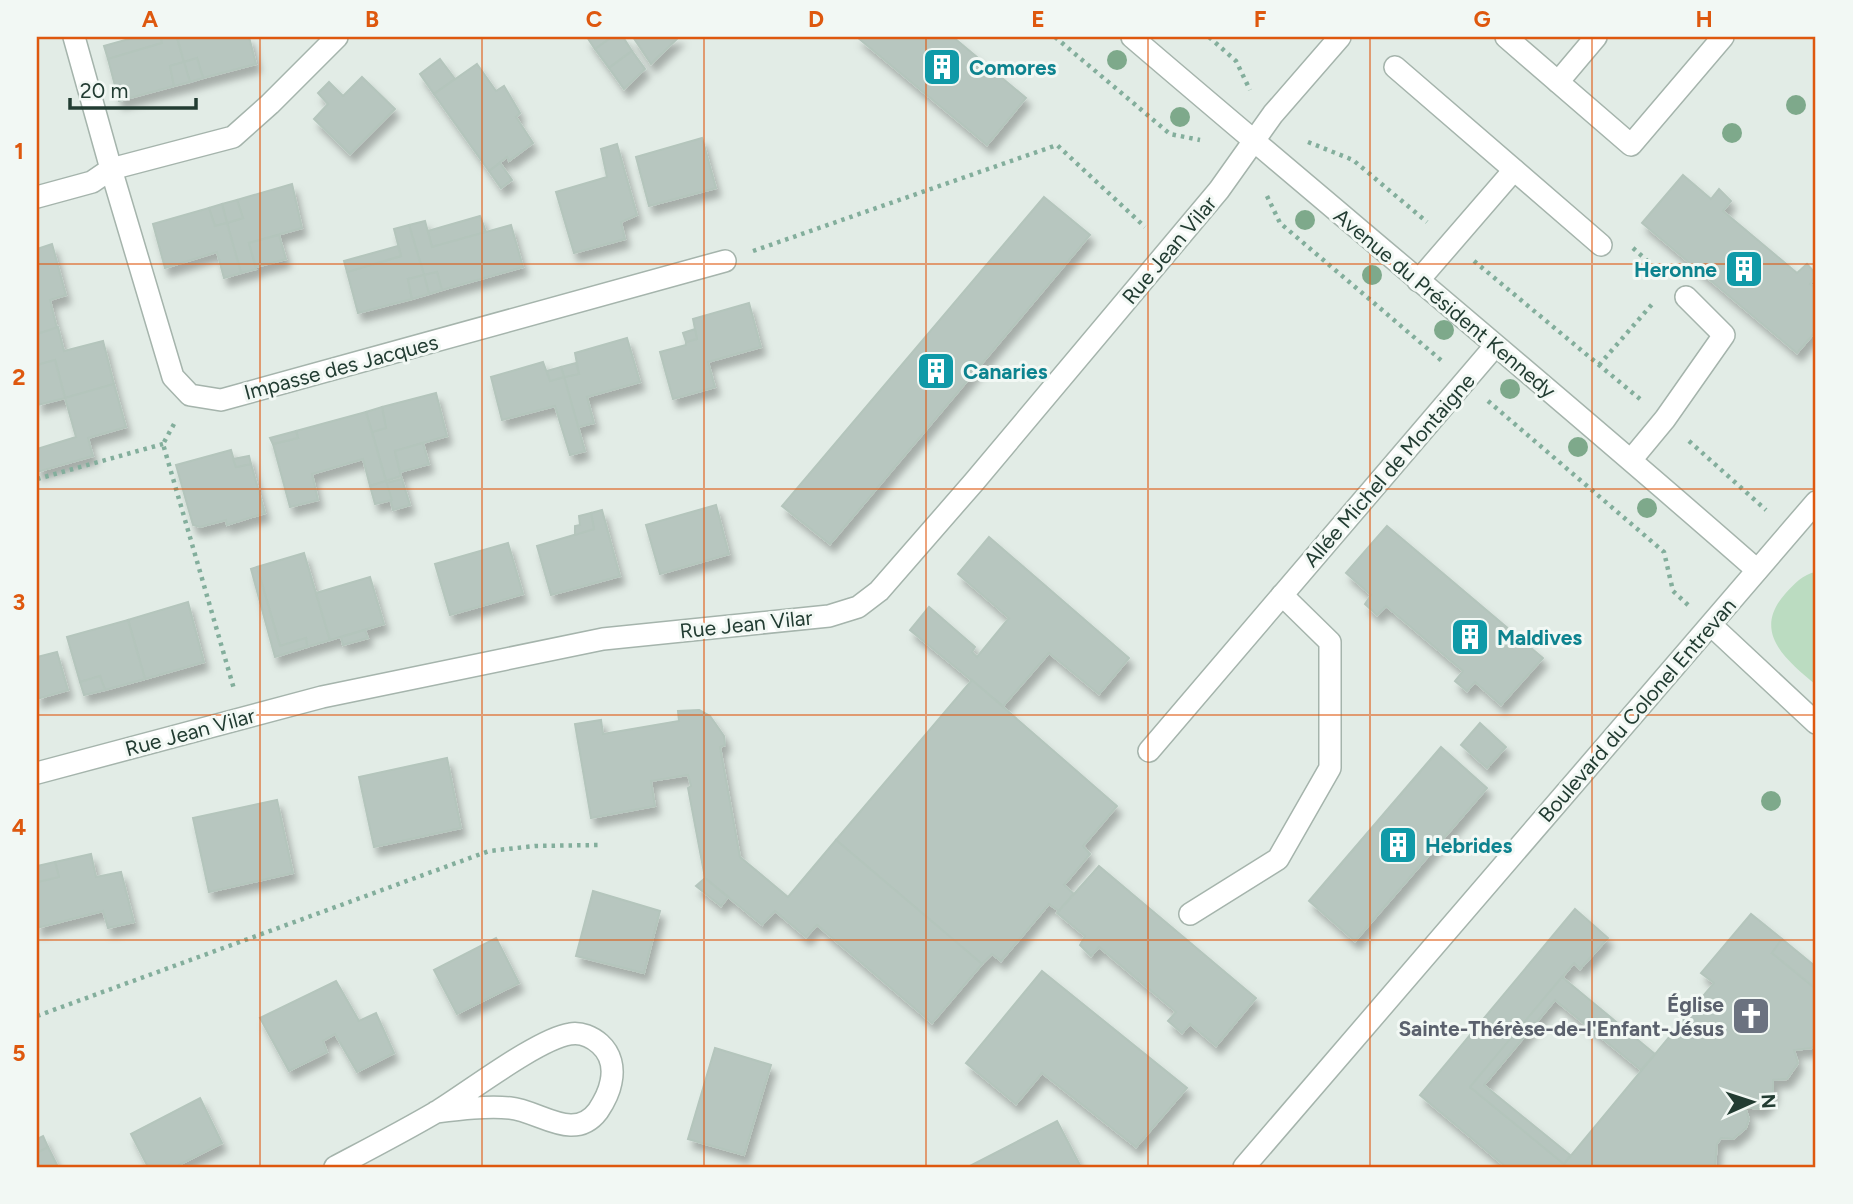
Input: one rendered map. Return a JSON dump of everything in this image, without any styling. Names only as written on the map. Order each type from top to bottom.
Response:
[{"type":"street","points":[[74,37],[173,377],[190,395]]},
{"type":"street","points":[[37,197],[92,182],[111,169],[233,137],[337,37]]},
{"type":"street","name":"Avenue du Président Kennedy","points":[[1132,37],[1757,570]]},
{"type":"street","name":"Rue Jean Vilar","points":[[37,772],[322,697],[603,639],[828,616],[858,607],[887,581],[1169,250],[1219,190],[1273,114],[1339,37]]},
{"type":"street","points":[[1506,37],[1631,145],[1723,37]]},
{"type":"street","points":[[1558,82],[1596,37]]},
{"type":"street","points":[[1395,67],[1601,245]]},
{"type":"street","points":[[1419,281],[1514,170]]},
{"type":"street","name":"Impasse des Jacques","points":[[190,395],[221,400],[725,261]]},
{"type":"street","points":[[1631,460],[1665,419],[1724,335],[1678,289]]},
{"type":"street","name":"Allée Michel de Montaigne","points":[[1149,751],[1495,346]]},
{"type":"street","name":"Boulevard du Colonel Entrevan","points":[[1244,1167],[1757,570],[1814,508]]},
{"type":"street","points":[[1190,914],[1278,859],[1330,768],[1330,642],[1282,595]]},
{"type":"street","points":[[1711,625],[1816,723]]},
{"type":"street","points":[[335,1167],[436,1112],[535,1049],[561,1036],[573,1033],[589,1037],[601,1045],[613,1066],[610,1089],[604,1103],[592,1119],[582,1124],[558,1124],[524,1110],[510,1108],[485,1107],[436,1112]]},
{"type":"path","points":[[1055,37],[1170,134],[1211,142],[1262,185],[1280,223],[1664,552],[1673,591],[1711,625]]},
{"type":"path","points":[[1209,37],[1236,61],[1255,100],[1304,140],[1353,160],[1665,419],[1790,532]]},
{"type":"path","points":[[725,261],[1057,145],[1169,250]]},
{"type":"path","points":[[1601,245],[1623,239],[1678,289]]},
{"type":"path","points":[[1600,365],[1662,292]]},
{"type":"path","points":[[190,395],[163,444],[243,718]]},
{"type":"path","points":[[37,479],[163,444]]},
{"type":"path","points":[[37,1016],[489,851],[535,845],[598,845]]},
{"type":"green space","points":[[1816,572],[1816,685],[1784,656],[1772,633],[1771,621],[1775,608],[1788,590],[1803,577]]},
{"type":"building","points":[[136,37],[161,37],[162,43],[108,59],[104,46]]},
{"type":"building","points":[[161,37],[177,37],[184,62],[170,66],[174,86],[119,101],[108,59],[162,43]]},
{"type":"building","points":[[177,37],[249,37],[256,64],[203,78],[197,58],[184,62]]},
{"type":"building","points":[[587,37],[612,37],[595,49]]},
{"type":"building","points":[[612,37],[623,37],[632,51],[609,68],[595,49]]},
{"type":"building","points":[[633,37],[679,37],[651,64]]},
{"type":"building","name":"Comores","points":[[857,37],[953,37],[1026,98],[987,145]]},
{"type":"building","points":[[632,51],[645,69],[624,89],[609,68]]},
{"type":"building","points":[[197,58],[203,78],[190,82],[184,62]]},
{"type":"building","points":[[440,59],[455,79],[434,94],[420,74]]},
{"type":"building","points":[[184,62],[190,82],[174,86],[170,66]]},
{"type":"building","points":[[477,64],[496,91],[504,86],[520,113],[516,117],[533,143],[509,161],[507,157],[489,171],[434,94]]},
{"type":"building","points":[[362,77],[395,109],[350,154],[314,119],[328,104],[318,93],[329,82],[343,96]]},
{"type":"building","points":[[702,138],[716,188],[649,206],[636,157]]},
{"type":"building","points":[[617,144],[637,215],[621,222],[625,239],[574,253],[556,192],[607,177],[601,149]]},
{"type":"building","points":[[500,163],[512,180],[501,188],[489,171]]},
{"type":"building","name":"Heronne","points":[[1683,175],[1711,199],[1719,189],[1731,201],[1723,211],[1797,273],[1807,264],[1816,274],[1810,284],[1816,289],[1816,331],[1797,353],[1642,223]]},
{"type":"building","points":[[292,184],[302,228],[249,243],[256,269],[241,273],[227,223],[243,218],[237,200]]},
{"type":"building","name":"Canaries","points":[[1044,197],[1090,235],[830,544],[782,506]]},
{"type":"building","points":[[237,200],[243,218],[227,223],[222,204]]},
{"type":"building","points":[[222,204],[227,223],[215,226],[209,208]]},
{"type":"building","points":[[209,208],[215,226],[227,223],[241,273],[224,278],[217,252],[165,268],[153,224]]},
{"type":"building","points":[[480,216],[486,232],[432,247],[428,231]]},
{"type":"building","points":[[425,221],[432,247],[511,225],[523,267],[442,290],[437,272],[424,275],[409,225]]},
{"type":"building","points":[[409,225],[424,275],[408,279],[412,299],[358,313],[347,272],[401,256],[394,229]]},
{"type":"building","points":[[279,235],[286,259],[256,267],[249,243]]},
{"type":"building","points":[[52,244],[66,295],[50,300],[57,328],[37,334],[37,249]]},
{"type":"building","points":[[398,246],[401,256],[347,272],[344,261]]},
{"type":"building","points":[[437,272],[442,290],[429,294],[424,275]]},
{"type":"building","points":[[424,275],[429,294],[412,299],[408,279]]},
{"type":"building","points":[[749,303],[761,347],[708,362],[715,387],[673,399],[660,352],[697,339],[693,319]]},
{"type":"building","points":[[58,327],[64,351],[103,341],[114,384],[65,398],[55,360],[37,365],[37,334]]},
{"type":"building","points":[[695,329],[697,339],[686,342],[683,333]]},
{"type":"building","points":[[627,338],[640,382],[587,397],[594,423],[578,427],[564,377],[579,374],[575,353]]},
{"type":"building","points":[[55,360],[65,398],[38,405],[37,365]]},
{"type":"building","points":[[543,362],[550,381],[564,377],[585,451],[570,455],[555,406],[502,420],[491,377]]},
{"type":"building","points":[[576,363],[579,374],[564,377],[561,367]]},
{"type":"building","points":[[561,367],[564,377],[550,381],[547,371]]},
{"type":"building","points":[[114,384],[126,427],[88,438],[93,456],[37,472],[37,449],[76,437],[65,398]]},
{"type":"building","points":[[436,393],[447,436],[395,451],[401,476],[386,481],[372,432],[386,428],[382,407]]},
{"type":"building","points":[[382,407],[386,428],[372,432],[366,412]]},
{"type":"building","points":[[366,412],[386,481],[370,486],[363,459],[312,474],[318,500],[290,507],[273,444],[298,438],[296,431]]},
{"type":"building","points":[[296,431],[298,438],[273,444],[270,438]]},
{"type":"building","points":[[423,443],[429,464],[400,472],[395,451]]},
{"type":"building","points":[[231,450],[236,467],[251,464],[265,513],[227,525],[226,520],[200,527],[193,525],[176,465]]},
{"type":"building","points":[[249,456],[251,464],[236,467],[233,459]]},
{"type":"building","points":[[402,479],[410,505],[393,510],[386,483]]},
{"type":"building","points":[[386,481],[392,500],[375,504],[370,486]]},
{"type":"building","points":[[716,505],[729,554],[660,574],[646,525]]},
{"type":"building","points":[[602,510],[620,576],[551,595],[537,546],[594,529],[591,513]]},
{"type":"building","points":[[591,513],[594,529],[575,535],[575,526],[580,525],[579,516]]},
{"type":"building","name":"Maldives","points":[[1387,526],[1543,658],[1501,705],[1475,682],[1467,691],[1455,681],[1463,671],[1386,606],[1377,615],[1365,604],[1371,595],[1346,573]]},
{"type":"building","points":[[989,537],[1129,658],[1099,694],[1049,653],[1003,706],[910,630],[929,607],[975,647],[972,652],[977,657],[1009,618],[958,574]]},
{"type":"building","points":[[508,543],[523,594],[450,615],[435,564]]},
{"type":"building","points":[[304,553],[330,640],[307,647],[306,638],[280,646],[257,567]]},
{"type":"building","points":[[257,567],[280,646],[306,638],[307,647],[275,657],[251,569]]},
{"type":"building","points":[[370,577],[384,624],[330,640],[316,593]]},
{"type":"building","points":[[188,602],[204,662],[145,679],[128,620]]},
{"type":"building","points":[[128,620],[145,679],[105,690],[100,676],[80,682],[67,637]]},
{"type":"building","points":[[365,630],[368,638],[343,645],[341,637]]},
{"type":"building","points":[[57,652],[68,690],[37,699],[37,657]]},
{"type":"building","points":[[100,676],[105,690],[84,695],[80,682]]},
{"type":"building","points":[[972,680],[1117,806],[1083,846],[1090,854],[1064,885],[1074,894],[1059,911],[1049,904],[1001,961],[992,954],[982,964],[836,840]]},
{"type":"building","points":[[699,710],[710,716],[724,736],[725,745],[720,747],[740,857],[788,897],[836,840],[982,964],[932,1023],[817,925],[806,937],[775,911],[762,925],[705,878],[688,788],[691,786],[688,775],[651,781],[655,806],[591,818],[575,724],[601,720],[603,734],[679,721],[678,711]]},
{"type":"building","points":[[1480,723],[1506,747],[1487,768],[1461,745]]},
{"type":"building","name":"Hebrides","points":[[1441,747],[1487,788],[1355,941],[1309,901]]},
{"type":"building","points":[[447,758],[461,828],[374,847],[359,777]]},
{"type":"building","points":[[277,800],[293,873],[209,892],[193,818]]},
{"type":"building","points":[[91,854],[96,877],[121,872],[134,922],[108,928],[103,911],[37,928],[37,882],[59,877],[55,862]]},
{"type":"building","points":[[55,862],[59,877],[37,882],[37,866]]},
{"type":"building","points":[[1099,866],[1256,998],[1216,1046],[1190,1024],[1182,1033],[1168,1021],[1176,1012],[1099,947],[1091,956],[1080,945],[1085,936],[1057,913]]},
{"type":"building","points":[[705,878],[728,897],[721,906],[696,886]]},
{"type":"building","points":[[593,891],[660,911],[644,973],[576,956]]},
{"type":"building","name":"Église Sainte-Thérèse-de-l'Enfant-Jésus","points":[[1575,909],[1608,938],[1580,969],[1574,963],[1470,1087],[1564,1164],[1714,983],[1701,973],[1751,914],[1782,939],[1772,953],[1816,989],[1816,1043],[1812,1048],[1794,1050],[1798,1063],[1787,1079],[1773,1080],[1773,1094],[1765,1106],[1759,1109],[1745,1107],[1749,1119],[1746,1128],[1733,1139],[1721,1138],[1717,1144],[1715,1167],[1506,1167],[1420,1095]]},
{"type":"building","points":[[496,938],[519,983],[457,1014],[434,970]]},
{"type":"building","points":[[1782,939],[1816,967],[1816,989],[1772,953]]},
{"type":"building","points":[[1042,971],[1187,1088],[1136,1147],[1042,1073],[1016,1104],[966,1063]]},
{"type":"building","points":[[1562,977],[1655,1054],[1641,1070],[1555,1000],[1484,1085],[1570,1155],[1564,1164],[1470,1087]]},
{"type":"building","points":[[336,981],[359,1021],[376,1013],[394,1053],[357,1072],[335,1034],[323,1041],[327,1052],[289,1071],[260,1018]]},
{"type":"building","points":[[715,1048],[771,1065],[744,1155],[688,1139]]},
{"type":"building","points":[[200,1098],[222,1143],[175,1167],[148,1167],[131,1134]]},
{"type":"building","points":[[1057,1121],[1081,1167],[968,1167]]},
{"type":"building","points":[[43,1136],[48,1147],[37,1153],[37,1139]]},
{"type":"building","points":[[48,1147],[58,1167],[37,1167],[37,1153]]},
{"type":"place","name":"Comores","points":[[942,67]]},
{"type":"place","name":"Heronne","points":[[1744,269]]},
{"type":"place","name":"Canaries","points":[[936,371]]},
{"type":"place","name":"Maldives","points":[[1470,637]]},
{"type":"place","name":"Hebrides","points":[[1398,845]]},
{"type":"place","name":"Église Sainte-Thérèse-de-l'Enfant-Jésus","points":[[1751,1016]]}]
